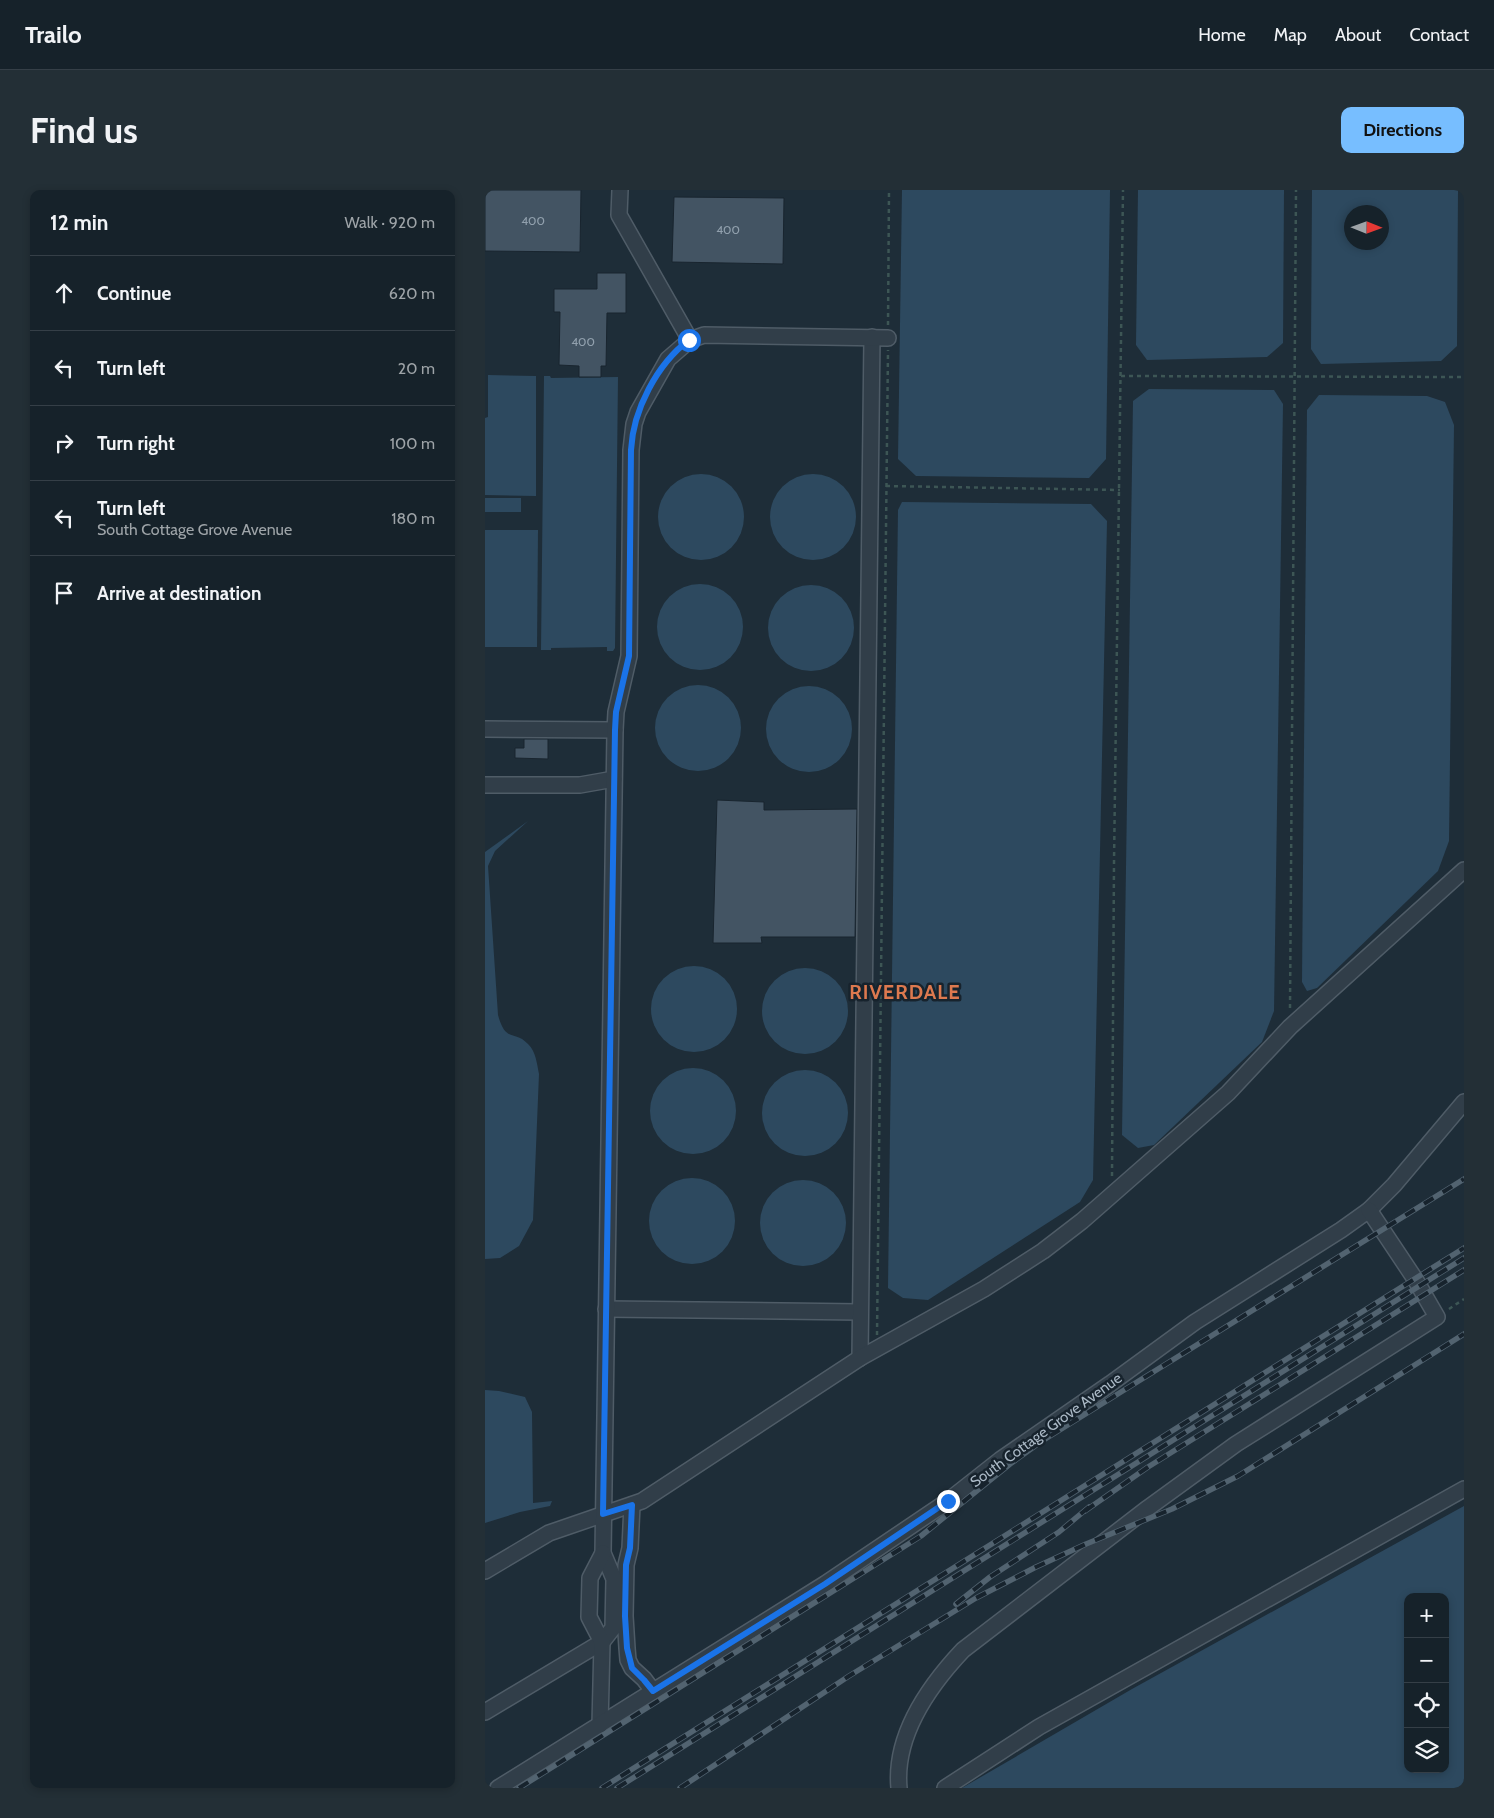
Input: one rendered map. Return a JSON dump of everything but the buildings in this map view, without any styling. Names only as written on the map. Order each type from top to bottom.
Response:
[{"type":"street","points":[[620,190],[619,215],[689,340]]},
{"type":"street","points":[[485,1712],[602,1642],[613,1628],[614,1579],[603,1553],[603,1514],[614,780],[616,712],[629,656],[631,450],[634,424],[645,398],[668,359],[689,340],[704,335],[721,334],[888,338]]},
{"type":"street","points":[[860,1358],[872,337]]},
{"type":"street","points":[[485,729],[615,730]]},
{"type":"street","points":[[485,785],[580,785],[614,780]]},
{"type":"street","points":[[485,1572],[549,1533],[642,1500],[860,1358],[984,1289],[1043,1251],[1228,1093],[1289,1027],[1464,870]]},
{"type":"street","name":"South Cottage Grove Avenue","points":[[498,1788],[825,1584],[948,1501],[1000,1460],[1110,1384],[1195,1322],[1341,1230],[1369,1210],[1394,1185],[1464,1102]]},
{"type":"street","points":[[899,1788],[897,1775],[910,1726],[924,1698],[944,1669],[963,1650],[1148,1508],[1236,1444],[1437,1317],[1415,1279],[1369,1210]]},
{"type":"street","points":[[606,1309],[860,1312]]},
{"type":"street","points":[[945,1788],[1039,1727],[1464,1489]]},
{"type":"street","points":[[632,1505],[630,1548],[626,1565],[625,1616],[627,1648],[632,1668],[653,1691]]},
{"type":"street","points":[[600,1725],[602,1642],[589,1617],[590,1578],[603,1553]]},
{"type":"path","points":[[877,1348],[889,190]]},
{"type":"path","points":[[1112,1194],[1114,873],[1123,190]]},
{"type":"path","points":[[1289,1027],[1296,190]]},
{"type":"path","points":[[1121,376],[1464,377]]},
{"type":"path","points":[[886,486],[1120,490]]},
{"type":"path","points":[[1437,1317],[1464,1299]]},
{"type":"water","points":[[902,190],[1110,190],[1106,459],[1089,478],[916,476],[898,459]]},
{"type":"water","points":[[1138,190],[1284,190],[1283,343],[1267,357],[1147,360],[1136,345]]},
{"type":"water","points":[[1312,190],[1458,190],[1457,346],[1441,361],[1321,364],[1311,349]]},
{"type":"water","points":[[488,375],[536,376],[536,496],[485,495],[485,418],[488,417]]},
{"type":"water","points":[[544,376],[550,376],[551,378],[618,377],[615,648],[613,651],[607,651],[607,647],[551,648],[551,650],[541,650]]},
{"type":"water","points":[[1149,389],[1274,390],[1283,404],[1274,1011],[1262,1042],[1154,1145],[1138,1148],[1122,1135],[1133,401]]},
{"type":"water","points":[[1319,395],[1427,396],[1445,402],[1454,425],[1449,841],[1438,871],[1317,988],[1307,991],[1302,982],[1307,410]]},
{"type":"water","points":[[701,474],[718,477],[732,486],[741,500],[744,517],[741,534],[732,548],[718,557],[701,560],[684,557],[670,548],[661,534],[658,517],[661,500],[670,486],[684,477]]},
{"type":"water","points":[[813,474],[829,477],[837,481],[849,493],[853,501],[856,517],[853,533],[849,541],[837,553],[829,557],[813,560],[797,557],[789,553],[777,541],[773,533],[770,517],[773,501],[777,493],[789,481],[797,477]]},
{"type":"water","points":[[485,498],[521,498],[521,512],[485,512]]},
{"type":"water","points":[[902,502],[1091,504],[1107,521],[1093,1180],[1080,1202],[928,1300],[903,1298],[888,1288],[898,510]]},
{"type":"water","points":[[485,530],[538,530],[537,647],[485,647]]},
{"type":"water","points":[[700,584],[716,587],[724,591],[736,603],[740,611],[743,627],[740,643],[736,651],[724,663],[716,667],[700,670],[684,667],[676,663],[664,651],[660,643],[657,627],[660,611],[664,603],[676,591],[684,587]]},
{"type":"water","points":[[811,585],[827,588],[835,592],[847,604],[851,612],[854,628],[851,644],[847,652],[835,664],[827,668],[811,671],[795,668],[787,664],[775,652],[771,644],[768,628],[771,612],[775,604],[787,592],[795,588]]},
{"type":"water","points":[[698,685],[714,688],[722,692],[734,704],[738,712],[741,728],[738,744],[734,752],[722,764],[714,768],[698,771],[682,768],[674,764],[662,752],[658,744],[655,728],[658,712],[662,704],[674,692],[682,688]]},
{"type":"water","points":[[809,686],[825,689],[833,693],[845,705],[849,713],[852,729],[849,745],[845,753],[833,765],[825,769],[809,772],[793,769],[785,765],[773,753],[769,745],[766,729],[769,713],[773,705],[785,693],[793,689]]},
{"type":"water","points":[[528,821],[495,851],[488,866],[498,1015],[507,1033],[519,1037],[531,1047],[536,1058],[539,1074],[533,1220],[519,1246],[500,1258],[485,1259],[485,852]]},
{"type":"water","points":[[694,966],[711,969],[725,978],[734,992],[737,1009],[734,1026],[725,1040],[711,1049],[694,1052],[677,1049],[663,1040],[654,1026],[651,1009],[654,992],[663,978],[677,969]]},
{"type":"water","points":[[805,968],[821,971],[829,975],[841,987],[845,995],[848,1011],[845,1027],[841,1035],[829,1047],[821,1051],[805,1054],[789,1051],[781,1047],[769,1035],[765,1027],[762,1011],[765,995],[769,987],[781,975],[789,971]]},
{"type":"water","points":[[693,1068],[709,1071],[717,1075],[729,1087],[733,1095],[736,1111],[733,1127],[729,1135],[717,1147],[709,1151],[693,1154],[677,1151],[669,1147],[657,1135],[653,1127],[650,1111],[653,1095],[657,1087],[669,1075],[677,1071]]},
{"type":"water","points":[[805,1070],[821,1073],[829,1077],[841,1089],[845,1097],[848,1113],[845,1129],[841,1137],[829,1149],[821,1153],[805,1156],[789,1153],[781,1149],[769,1137],[765,1129],[762,1113],[765,1097],[769,1089],[781,1077],[789,1073]]},
{"type":"water","points":[[692,1178],[708,1181],[716,1185],[728,1197],[732,1205],[735,1221],[732,1237],[728,1245],[716,1257],[708,1261],[692,1264],[676,1261],[668,1257],[656,1245],[652,1237],[649,1221],[652,1205],[656,1197],[668,1185],[676,1181]]},
{"type":"water","points":[[803,1180],[820,1183],[834,1192],[843,1206],[846,1223],[843,1240],[834,1254],[820,1263],[803,1266],[786,1263],[772,1254],[763,1240],[760,1223],[763,1206],[772,1192],[786,1183]]},
{"type":"water","points":[[485,1390],[525,1397],[532,1412],[533,1503],[552,1501],[550,1506],[520,1512],[485,1523]]},
{"type":"water","points":[[1464,1506],[1464,1788],[962,1788],[1132,1689]]},
{"type":"railway","points":[[519,1788],[921,1536],[1010,1464],[1042,1441],[1464,1179]]},
{"type":"railway","points":[[602,1788],[1464,1248]]},
{"type":"railway","points":[[617,1788],[1464,1258]]},
{"type":"railway","points":[[1085,1511],[1148,1467],[1464,1270]]},
{"type":"railway","points":[[680,1788],[849,1676],[976,1598],[1036,1567],[1086,1544],[1172,1509],[1238,1476],[1464,1334]]},
{"type":"railway","points":[[956,1604],[990,1577],[1059,1532],[1089,1507]]},
{"type":"district","name":"RIVERDALE","points":[[905,992]]},
{"type":"route","points":[[689,340],[668,359],[638,412],[631,436],[629,656],[616,712],[615,730],[603,1514],[632,1505],[630,1548],[626,1565],[625,1616],[627,1648],[632,1668],[653,1691],[825,1584],[948,1501]]}]
